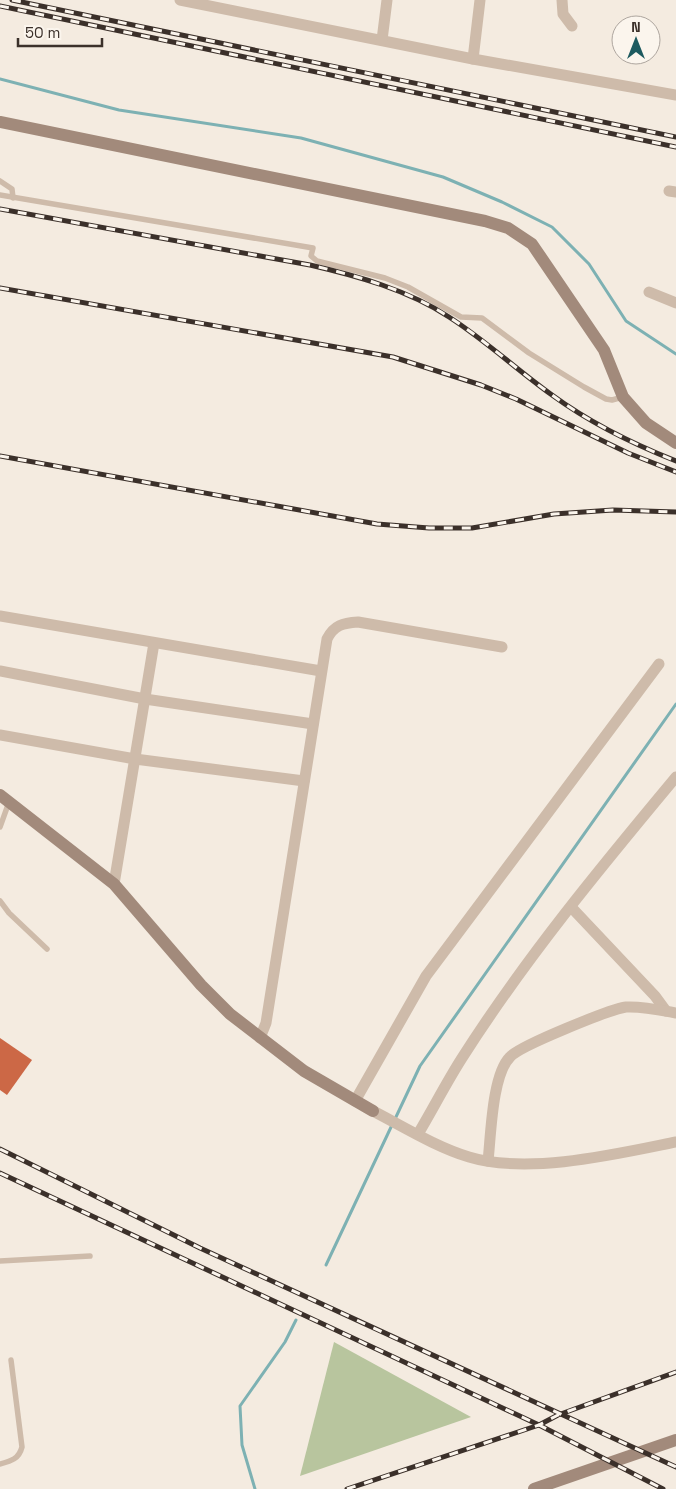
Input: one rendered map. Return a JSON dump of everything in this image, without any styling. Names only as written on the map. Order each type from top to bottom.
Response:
[{"type":"street","points":[[180,0],[473,59],[676,95]]},
{"type":"street","points":[[382,40],[387,0]]},
{"type":"street","points":[[473,59],[480,0]]},
{"type":"street","points":[[562,0],[562,14],[572,26]]},
{"type":"street","points":[[0,122],[485,221],[508,228],[527,239],[540,254],[604,350],[623,397],[646,423],[676,443]]},
{"type":"street","points":[[649,292],[676,303]]},
{"type":"street","points":[[0,616],[322,671]]},
{"type":"street","points":[[260,1038],[266,1023],[327,638],[332,629],[344,623],[358,622],[502,647]]},
{"type":"street","points":[[114,884],[154,643]]},
{"type":"street","points":[[356,1102],[426,976],[659,664]]},
{"type":"street","points":[[0,671],[145,699],[313,724]]},
{"type":"street","points":[[0,735],[135,759],[304,780]]},
{"type":"street","points":[[414,1132],[468,1049],[571,907],[676,777]]},
{"type":"street","points":[[5,799],[114,884],[201,985],[230,1014],[304,1071],[356,1102],[414,1132],[470,1158],[488,1161],[537,1163],[576,1160],[676,1142]]},
{"type":"street","points":[[571,907],[671,1012]]},
{"type":"street","points":[[488,1161],[497,1081],[510,1056],[621,1008],[671,1012]]},
{"type":"street","points":[[534,1489],[676,1440]]},
{"type":"lane","points":[[0,181],[12,189],[13,198]]},
{"type":"lane","points":[[0,195],[313,248],[311,256],[317,261],[385,278],[408,287],[461,317],[482,318],[529,353],[584,387],[606,399],[612,400],[623,397]]},
{"type":"lane","points":[[0,828],[5,799]]},
{"type":"lane","points":[[0,901],[9,913],[47,949]]},
{"type":"lane","points":[[0,1261],[90,1256]]},
{"type":"lane","points":[[0,1464],[14,1460],[20,1455],[22,1447],[11,1360]]},
{"type":"green space","points":[[334,1342],[471,1417],[300,1476]]},
{"type":"building","points":[[0,1038],[32,1060],[7,1095],[0,1090]]},
{"type":"waterway","points":[[0,79],[119,110],[301,138],[443,177],[502,202],[552,227],[589,264],[626,321],[676,354]]},
{"type":"waterway","points":[[395,1119],[420,1066],[676,704]]},
{"type":"waterway","points":[[326,1265],[392,1125]]},
{"type":"waterway","points":[[255,1489],[242,1445],[240,1406],[285,1342],[296,1320]]},
{"type":"railway","points":[[12,0],[676,137]]},
{"type":"railway","points":[[0,6],[676,147]]},
{"type":"railway","points":[[0,209],[310,265],[382,285],[417,299],[449,317],[566,405],[596,423],[628,440],[676,461]]},
{"type":"railway","points":[[0,288],[393,357],[481,385],[516,399],[628,453],[676,472]]},
{"type":"railway","points":[[0,456],[377,524],[429,528],[472,528],[554,514],[613,510],[676,512]]},
{"type":"railway","points":[[0,1149],[200,1248],[676,1467]]},
{"type":"railway","points":[[0,1173],[539,1425],[663,1489]]},
{"type":"railway","points":[[347,1489],[539,1425],[558,1415],[676,1372]]}]
